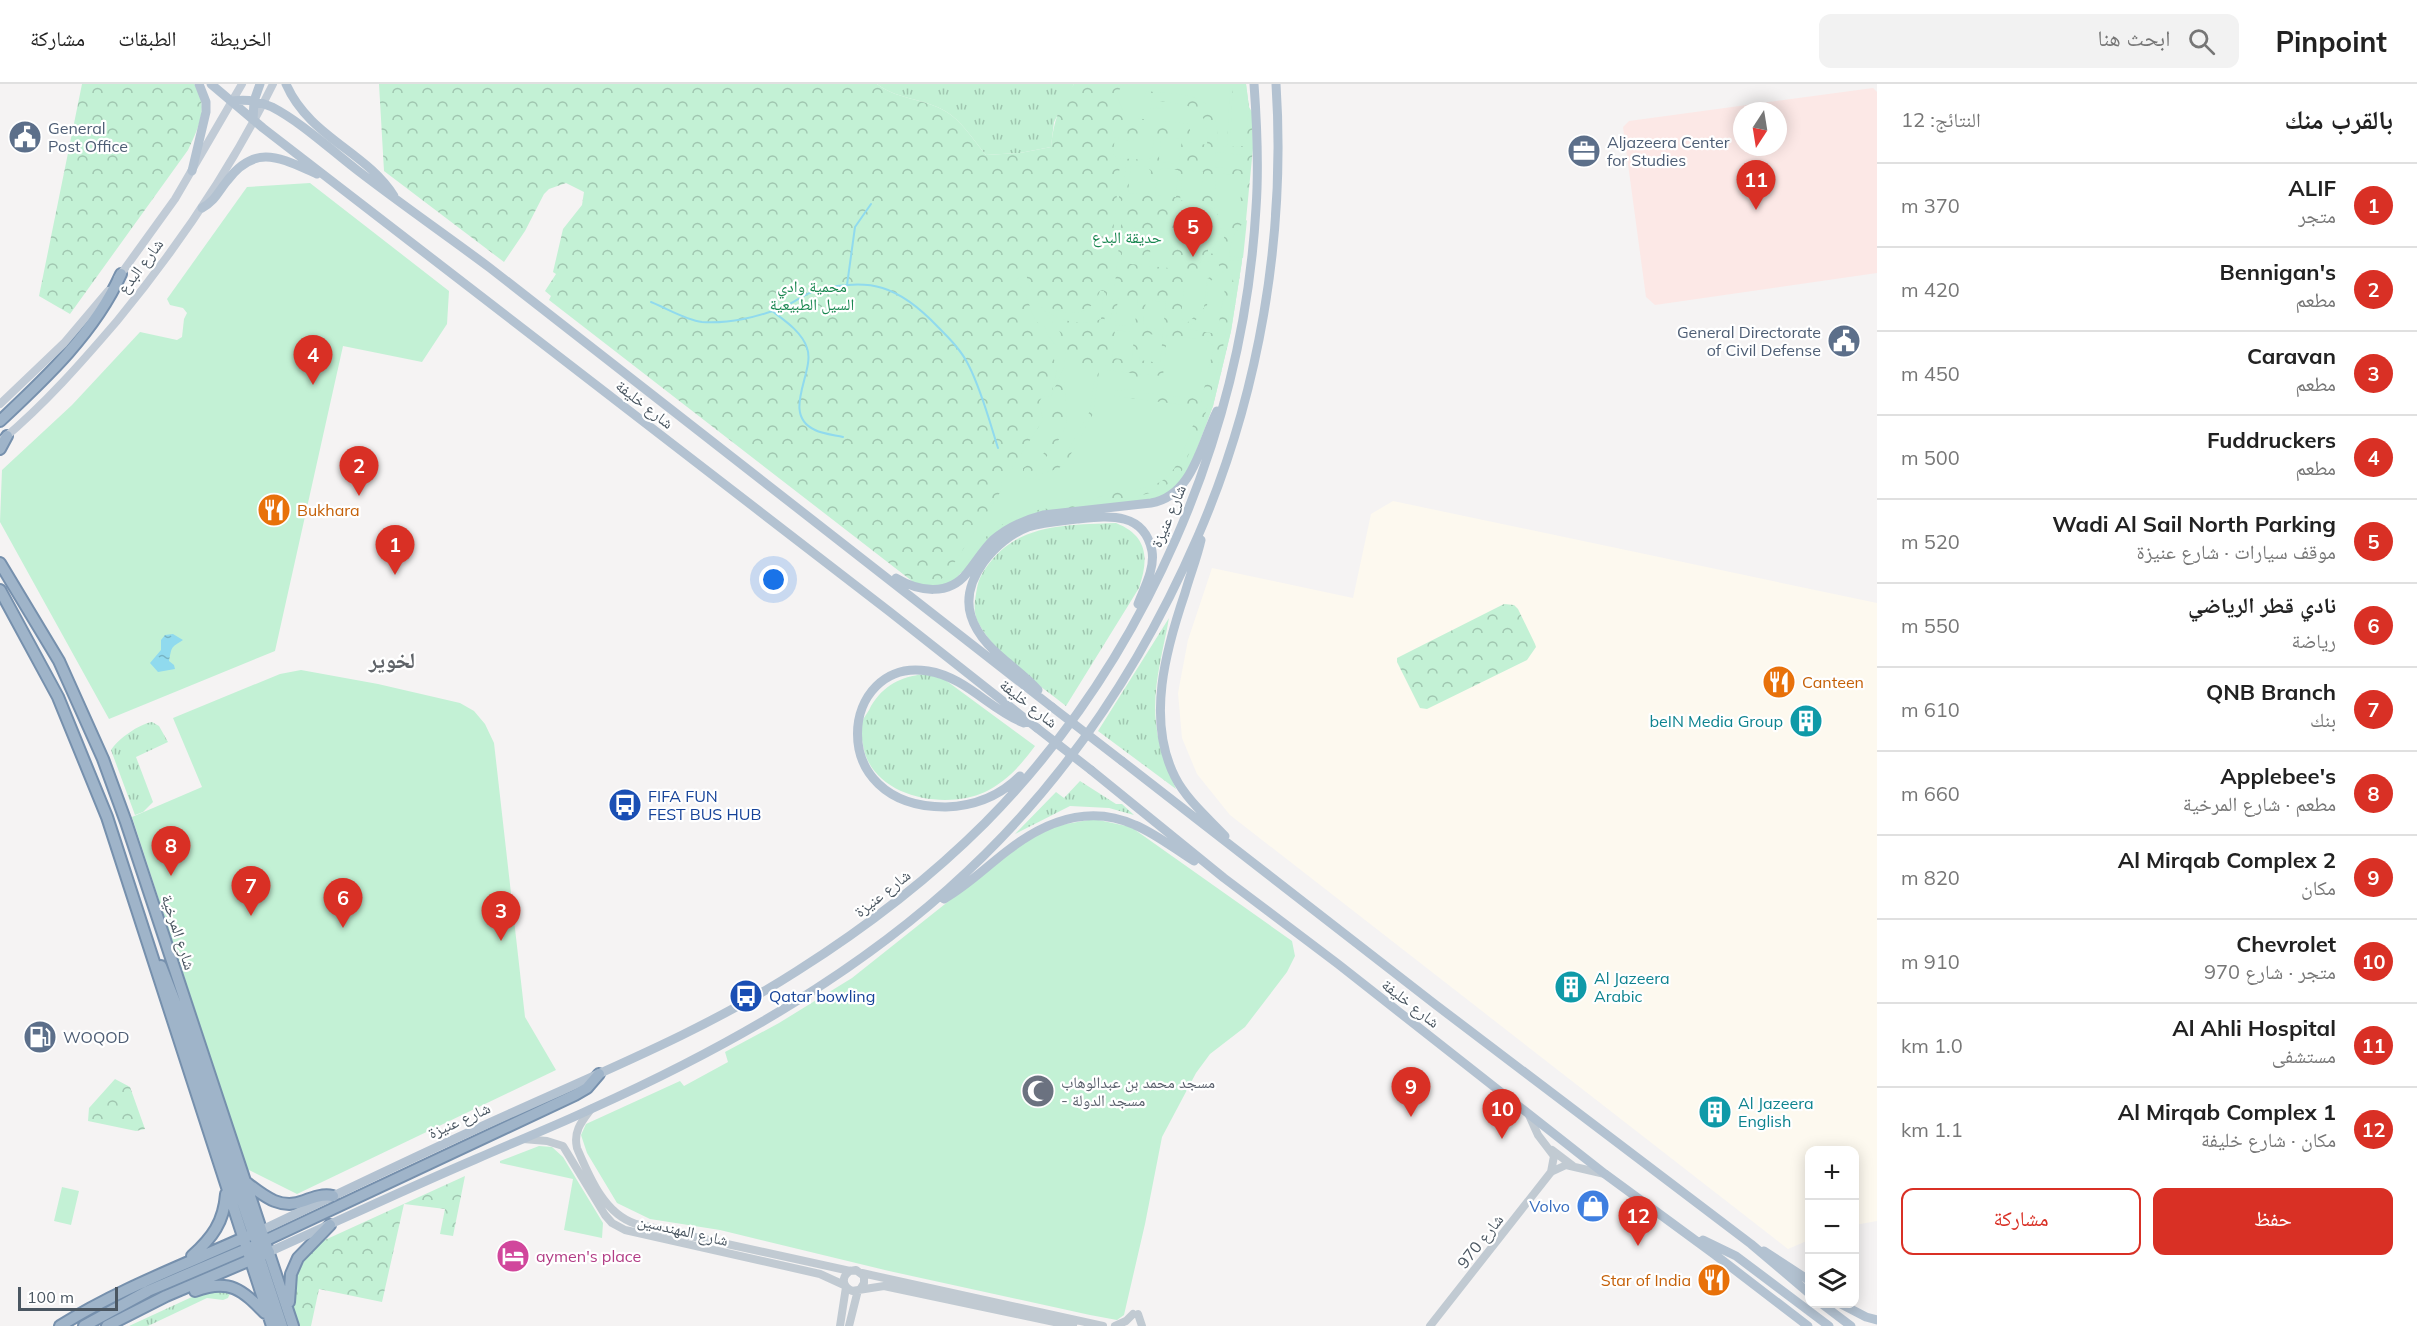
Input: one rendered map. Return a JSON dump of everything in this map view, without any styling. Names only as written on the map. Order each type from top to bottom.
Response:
[{"type":"highway","points":[[0,421],[77,343],[110,297],[121,274]]},
{"type":"highway","points":[[0,449],[3,439]]},
{"type":"highway","name":"شارع المرخية","points":[[0,563],[59,661],[103,759],[126,822],[247,1183],[270,1321]]},
{"type":"highway","name":"شارع المرخية","points":[[0,590],[41,662],[81,750],[119,852],[227,1188],[291,1322]]},
{"type":"highway","points":[[153,957],[167,976],[282,1326]]},
{"type":"highway","points":[[84,1326],[148,1291],[256,1245],[575,1095],[587,1088],[599,1074]]},
{"type":"highway","points":[[247,1183],[269,1200],[285,1204],[297,1204],[320,1195],[333,1196]]},
{"type":"highway","points":[[185,1263],[214,1235],[222,1220],[227,1188]]},
{"type":"highway","points":[[291,1322],[289,1284],[293,1266],[307,1246],[330,1225]]},
{"type":"highway","name":"شارع عنيزة","points":[[60,1326],[103,1300],[185,1263],[256,1245]]},
{"type":"highway","name":"شارع عنيزة","points":[[107,1326],[166,1296],[256,1245]]},
{"type":"highway","points":[[166,1296],[185,1295],[209,1286],[225,1285],[248,1294],[270,1321]]},
{"type":"main road","points":[[192,171],[207,112],[199,84]]},
{"type":"main road","name":"شارع خليفة","points":[[211,84],[328,178],[890,612],[1224,878],[1338,964],[1605,1174],[1808,1326]]},
{"type":"main road","name":"شارع البدع","points":[[0,404],[64,343],[121,274],[192,171],[242,84]]},
{"type":"main road","points":[[254,120],[260,84]]},
{"type":"main road","points":[[258,102],[273,84]]},
{"type":"main road","points":[[286,84],[301,108],[319,128],[385,181],[397,201]]},
{"type":"main road","name":"شارع عنيزة","points":[[256,1245],[333,1196],[599,1074],[754,998],[870,922],[925,879],[975,833],[1042,757],[1083,703],[1127,634],[1184,520],[1208,454],[1225,399],[1242,324],[1255,231],[1258,153],[1254,84]]},
{"type":"main road","name":"شارع عنيزة","points":[[256,1245],[330,1225],[591,1109],[677,1068],[747,1030],[811,991],[929,906],[1003,836],[1044,791],[1081,745],[1155,627],[1203,524],[1235,433],[1249,382],[1264,308],[1274,223],[1277,176],[1276,84]]},
{"type":"main road","points":[[233,101],[258,102]]},
{"type":"main road","name":"شارع خليفة","points":[[258,102],[274,108],[490,268],[1243,856],[1751,1244],[1805,1291]]},
{"type":"main road","name":"شارع البدع","points":[[3,439],[52,393],[100,340],[159,268],[202,208],[254,120]]},
{"type":"main road","points":[[202,208],[214,200],[227,180],[240,167],[262,157],[281,158],[328,178]]},
{"type":"main road","points":[[853,550],[909,585],[920,589],[938,589],[951,586],[962,579],[995,538],[1027,519],[1043,515],[1162,501],[1184,484],[1216,412],[1225,399]]},
{"type":"main road","points":[[1049,705],[1030,682],[985,639],[975,626],[970,613],[969,599],[974,580],[984,562],[1000,544],[1027,528],[1052,521],[1105,516],[1130,521],[1142,531],[1147,539],[1152,557],[1148,576],[1127,634]]},
{"type":"main road","points":[[1203,524],[1198,554],[1179,611],[1165,670],[1161,711],[1163,736],[1168,761],[1181,788],[1243,856]]},
{"type":"main road","points":[[1034,726],[1014,719],[968,688],[939,673],[923,670],[907,671],[885,680],[870,694],[861,711],[857,745],[864,766],[882,787],[898,797],[933,806],[965,805],[996,795],[1042,757]]},
{"type":"main road","points":[[929,906],[959,889],[1033,833],[1059,821],[1078,816],[1100,816],[1129,823],[1224,878]]},
{"type":"main road","points":[[1681,1230],[1736,1256],[1829,1326]]},
{"type":"main road","points":[[1751,1244],[1805,1278]]},
{"type":"main road","points":[[1827,1308],[1851,1326]]},
{"type":"main road","points":[[1849,1308],[1877,1320]]},
{"type":"street","name":"شارع المهندسين","points":[[591,1109],[578,1127],[575,1141],[605,1200],[621,1218],[636,1224],[850,1271]]},
{"type":"street","points":[[1529,1115],[1538,1135],[1554,1156],[1551,1172]]},
{"type":"street","name":"شارع المهندسين","points":[[521,1139],[547,1141],[563,1146],[605,1215],[619,1227],[636,1233],[820,1274],[845,1286]]},
{"type":"street","points":[[1548,1147],[1574,1166]]},
{"type":"street","points":[[1551,1172],[1561,1166],[1574,1166],[1605,1174]]},
{"type":"street","name":"شارع 970","points":[[1430,1326],[1551,1172]]},
{"type":"street","points":[[840,1326],[845,1275],[856,1270],[862,1274],[1104,1326]]},
{"type":"street","points":[[849,1326],[860,1289],[864,1283],[862,1274]]},
{"type":"street","points":[[845,1286],[852,1291],[879,1286],[890,1287],[1073,1326]]},
{"type":"street","points":[[1115,1326],[1136,1314],[1142,1326]]},
{"type":"shaded area","points":[[1873,88],[1877,92],[1877,273],[1655,305],[1646,297],[1623,127],[1629,121],[1733,107],[1733,156],[1787,156],[1787,102],[1769,102]]},
{"type":"shaded area","points":[[1393,501],[1877,603],[1877,1221],[1859,1224],[1859,1146],[1805,1146],[1805,1242],[1788,1249],[1230,815],[1197,774],[1182,738],[1178,693],[1188,640],[1212,568],[1353,598],[1371,514]]},
{"type":"green space","points":[[82,84],[194,84],[199,92],[202,109],[199,125],[188,150],[70,314],[39,296]]},
{"type":"green space","points":[[379,84],[877,84],[895,94],[942,109],[956,119],[986,155],[1020,153],[1051,147],[1058,114],[1074,84],[1246,84],[1249,107],[1252,112],[1253,148],[1242,261],[1231,331],[1213,406],[1186,477],[1163,498],[1053,511],[966,571],[921,588],[549,300],[551,296],[545,291],[556,274],[553,272],[563,229],[582,205],[584,192],[566,183],[549,189],[504,262],[384,171]]},
{"type":"green space","points":[[877,84],[1074,84],[1054,122],[1051,147],[1020,153],[986,155],[956,119],[942,109],[895,94]]},
{"type":"green space","points":[[1129,84],[1230,84],[1227,147],[1217,146],[1214,114],[1198,99],[1146,91],[1143,101],[1152,101],[1150,108],[1163,109],[1156,107],[1157,101],[1187,106],[1195,110],[1205,122],[1207,145],[1190,142],[1190,124],[1163,121],[1163,118],[1156,118],[1155,121],[1125,116],[1117,96],[1121,86]]},
{"type":"green space","points":[[1233,84],[1246,84],[1249,107],[1244,146],[1230,147]]},
{"type":"green space","points":[[1134,134],[1154,137],[1152,157],[1148,160],[1116,158],[1113,153],[1115,137],[1133,142]]},
{"type":"green space","points":[[1161,137],[1182,139],[1179,164],[1163,162],[1159,158]]},
{"type":"green space","points":[[1216,152],[1241,155],[1244,160],[1243,170],[1215,167]]},
{"type":"green space","points":[[1120,164],[1126,165],[1123,192],[1119,191],[1119,201],[1122,201],[1124,196],[1114,294],[1109,293],[1108,296],[1113,297],[1110,324],[1104,324]]},
{"type":"green space","points":[[1131,165],[1147,167],[1151,171],[1148,194],[1128,193]]},
{"type":"green space","points":[[1162,168],[1178,170],[1176,197],[1155,195],[1158,171]]},
{"type":"green space","points":[[1183,170],[1203,172],[1201,210],[1204,217],[1217,228],[1228,229],[1217,253],[1208,254],[1208,245],[1176,241],[1179,207],[1182,207],[1183,201],[1180,200]]},
{"type":"green space","points":[[1216,173],[1242,176],[1240,208],[1232,216],[1219,216],[1214,210]]},
{"type":"green space","points":[[310,183],[449,291],[447,324],[422,362],[343,346],[275,651],[109,719],[0,522],[2,470],[72,405],[140,332],[177,340],[182,337],[187,313],[183,308],[170,305],[167,299],[247,187]]},
{"type":"green space","points":[[1247,220],[1243,258],[1229,256],[1234,236]]},
{"type":"green space","name":"حديقة البدع","points":[[1125,227],[1145,229],[1141,265],[1121,263]]},
{"type":"green space","points":[[1152,229],[1173,231],[1169,268],[1149,266]]},
{"type":"green space","points":[[1229,260],[1242,261],[1231,331],[1213,406],[1186,477],[1163,498],[1105,505],[1161,490],[1181,473],[1206,412],[1224,343],[1234,285]]},
{"type":"green space","points":[[1201,262],[1217,262],[1224,274],[1207,279],[1204,308],[1185,325],[1181,316],[1186,271],[1200,272]]},
{"type":"green space","points":[[1026,274],[1038,302],[1060,332],[1066,351],[1064,367],[1052,394],[1052,436],[1044,453],[1034,464],[1023,468],[1023,477],[1031,479],[1029,472],[1034,470],[1037,474],[1033,479],[1039,480],[1042,474],[1059,468],[1067,461],[1093,414],[1100,365],[1106,366],[1106,370],[1131,373],[1130,377],[1138,378],[1138,374],[1163,376],[1167,335],[1206,340],[1214,346],[1201,402],[1193,398],[1124,389],[1124,391],[1115,390],[1114,396],[1192,406],[1196,412],[1196,418],[1178,462],[1169,475],[1159,483],[1108,494],[1079,504],[1021,514],[1000,526],[984,539],[975,549],[959,576],[953,581],[935,587],[915,583],[940,580],[947,574],[1001,491],[1002,477],[1007,476],[1043,420],[1039,402],[1042,397],[1051,396],[1057,369],[1053,356],[1059,350],[1045,331],[1044,326],[1042,327],[1035,319],[1027,297],[1015,280]]},
{"type":"green space","points":[[1218,277],[1225,277],[1226,283],[1217,334],[1188,329],[1207,307],[1208,282]]},
{"type":"green space","points":[[1100,291],[1104,291],[1101,319],[1073,322],[1059,318],[1048,311],[1051,308],[1066,313],[1080,312],[1092,305]]},
{"type":"green space","points":[[1118,298],[1138,300],[1135,323],[1131,326],[1115,325]]},
{"type":"green space","points":[[1146,300],[1166,302],[1163,330],[1147,328],[1143,323]]},
{"type":"green space","points":[[1115,330],[1130,332],[1134,336],[1132,360],[1112,358]]},
{"type":"green space","points":[[1146,334],[1163,335],[1160,363],[1139,360],[1142,337]]},
{"type":"green space","points":[[1096,365],[1096,369],[1090,411],[1063,459],[1043,469],[1040,465],[1058,442],[1066,422],[1064,382],[1066,371],[1072,367]]},
{"type":"green space","points":[[1116,523],[1134,534],[1143,549],[1145,558],[1139,588],[1066,706],[1018,669],[987,636],[975,615],[978,584],[992,560],[1018,539],[1048,528]]},
{"type":"green space","points":[[1504,604],[1514,605],[1518,609],[1535,644],[1536,647],[1527,660],[1427,709],[1420,708],[1397,658]]},
{"type":"green space","points":[[1169,618],[1159,670],[1155,710],[1161,748],[1176,789],[1098,731]]},
{"type":"green space","points":[[301,670],[378,684],[460,703],[474,711],[485,724],[494,743],[525,1017],[556,1070],[297,1194],[247,1169],[132,817],[202,787],[173,718],[280,674]]},
{"type":"green space","points":[[924,674],[944,679],[1035,746],[1013,772],[993,788],[969,797],[951,800],[914,796],[882,779],[871,766],[862,740],[861,725],[864,718],[887,687],[907,677]]},
{"type":"green space","points":[[152,722],[159,726],[168,742],[136,757],[153,802],[143,812],[135,815],[111,750],[129,733]]},
{"type":"green space","points":[[1080,781],[1116,804],[1122,804],[1134,815],[1109,808],[1070,806],[1015,834],[1056,792],[1064,798]]},
{"type":"green space","points":[[1094,819],[1131,827],[1292,941],[1295,956],[1287,972],[1245,1027],[1210,1054],[1196,1073],[1162,1137],[1124,1315],[1117,1320],[1090,1315],[889,1271],[720,1230],[650,1219],[617,1203],[587,1153],[581,1135],[586,1124],[680,1081],[684,1086],[728,1062],[725,1052],[779,1023],[852,978],[1018,846],[1055,826]]},
{"type":"green space","points":[[115,1079],[130,1087],[145,1129],[136,1131],[88,1121],[89,1108]]},
{"type":"green space","points":[[539,1146],[552,1147],[563,1157],[603,1223],[602,1238],[564,1230],[573,1179],[500,1163],[500,1161]]},
{"type":"green space","points":[[465,1176],[453,1236],[440,1234],[445,1209],[404,1204],[382,1302],[319,1289],[311,1326],[298,1326],[293,1303],[293,1282],[300,1262],[316,1244]]},
{"type":"green space","points":[[62,1187],[79,1191],[71,1225],[54,1221]]},
{"type":"green space","points":[[207,1290],[231,1291],[228,1298],[223,1300],[207,1298],[148,1326],[129,1326]]},
{"type":"water","points":[[173,634],[183,640],[171,650],[169,661],[175,669],[158,672],[150,663],[161,650],[161,640],[165,635]]},
{"type":"waterway","points":[[847,285],[855,227],[871,204]]},
{"type":"waterway","points":[[651,302],[689,319],[702,322],[733,321],[764,314],[811,292],[852,285],[882,288],[910,302],[924,313],[963,355],[978,386],[998,448]]},
{"type":"waterway","points":[[772,311],[797,332],[807,348],[807,368],[799,403],[800,414],[805,423],[815,430],[843,437]]},
{"type":"place","name":"General Post Office","points":[[25,137]]},
{"type":"place","name":"Aljazeera Center for Studies","points":[[1584,151]]},
{"type":"place","name":"Al Ahli Hospital","points":[[1756,210]]},
{"type":"place","name":"Wadi Al Sail North Parking","points":[[1193,257]]},
{"type":"place","name":"General Directorate of Civil Defense","points":[[1844,341]]},
{"type":"place","name":"Fuddruckers","points":[[313,385]]},
{"type":"place","name":"Bennigan's","points":[[359,496]]},
{"type":"place","name":"Bukhara","points":[[274,510]]},
{"type":"place","name":"ALIF","points":[[395,575]]},
{"type":"place","name":"Canteen","points":[[1779,682]]},
{"type":"place","name":"beIN Media Group","points":[[1806,721]]},
{"type":"place","name":"FIFA FUN FEST BUS HUB","points":[[625,805]]},
{"type":"place","name":"Applebee's","points":[[171,876]]},
{"type":"place","name":"QNB Branch","points":[[251,916]]},
{"type":"place","name":"نادي قطر الرياضي","points":[[343,928]]},
{"type":"place","name":"Caravan","points":[[501,941]]},
{"type":"place","name":"Al Jazeera Arabic","points":[[1571,987]]},
{"type":"place","name":"Qatar bowling","points":[[746,996]]},
{"type":"place","name":"WOQOD","points":[[40,1037]]},
{"type":"place","name":"مسجد محمد بن عبدالوهاب - مسجد الدولة","points":[[1038,1091]]},
{"type":"place","name":"Al Jazeera English","points":[[1715,1112]]},
{"type":"place","name":"Al Mirqab Complex 2","points":[[1411,1117]]},
{"type":"place","name":"Chevrolet","points":[[1502,1139]]},
{"type":"place","name":"Volvo","points":[[1593,1206]]},
{"type":"place","name":"Al Mirqab Complex 1","points":[[1638,1246]]},
{"type":"place","name":"aymen's place","points":[[513,1256]]},
{"type":"place","name":"Star of India","points":[[1714,1280]]},
{"type":"district","name":"لخوير","points":[[392,660]]},
{"type":"park label","name":"محمية وادي السيل الطبيعية","points":[[812,295]]}]
